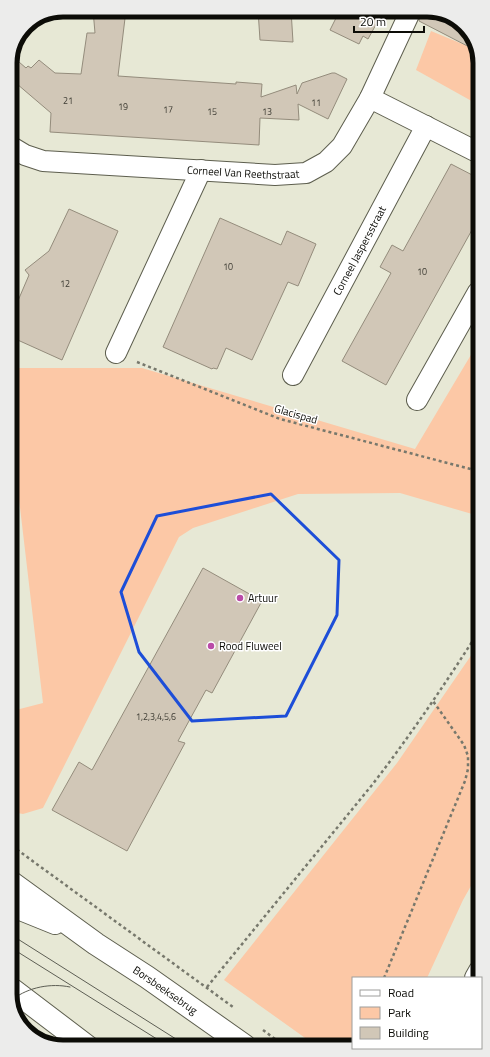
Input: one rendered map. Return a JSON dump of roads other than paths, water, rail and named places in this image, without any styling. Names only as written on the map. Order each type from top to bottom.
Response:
[{"type":"main road","points":[[17,872],[85,936]]},
{"type":"main road","name":"Borsbeeksebrug","points":[[17,887],[85,936],[236,1040]]},
{"type":"main road","name":"Borsbeeksebrug","points":[[17,908],[85,936]]},
{"type":"main road","points":[[17,993],[79,1040]]},
{"type":"street","name":"Corneel Van Reethstraat","points":[[17,151],[25,156],[43,161],[275,175],[306,173],[326,162],[342,146],[370,98],[408,17]]},
{"type":"street","points":[[370,98],[473,150]]},
{"type":"street","name":"Corneel Jaspersstraat","points":[[293,375],[426,126]]},
{"type":"street","points":[[116,353],[201,170]]},
{"type":"street","points":[[417,400],[473,301]]},
{"type":"tram line","points":[[17,939],[178,1040]]},
{"type":"tram line","points":[[17,952],[158,1040]]},
{"type":"tram line","points":[[17,996],[40,987],[70,987]]},
{"type":"place","name":"Artuur","points":[[240,598]]},
{"type":"place","name":"Rood Fluweel","points":[[211,646]]}]
